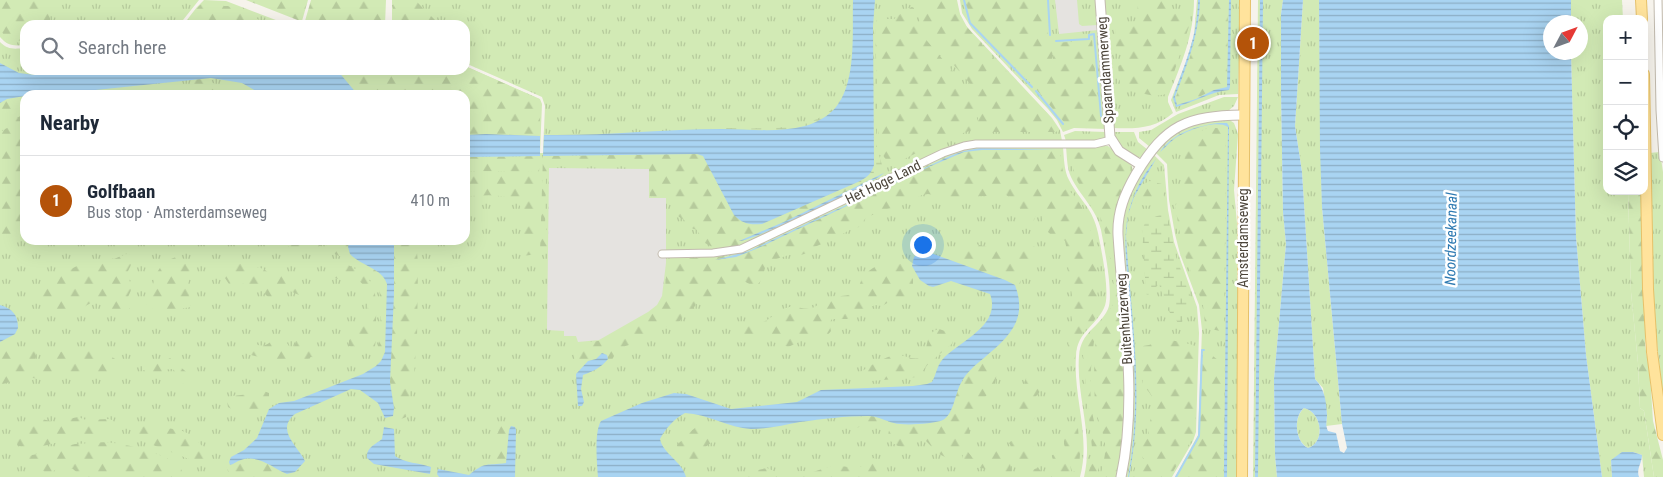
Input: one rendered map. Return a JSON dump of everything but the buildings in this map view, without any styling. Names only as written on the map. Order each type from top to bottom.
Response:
[{"type":"main road","name":"Amsterdamseweg","points":[[1242,477],[1245,0]]},
{"type":"main road","points":[[1641,0],[1642,15]]},
{"type":"main road","points":[[1645,105],[1648,289],[1652,352],[1663,435]]},
{"type":"street","name":"Spaarndammerweg","points":[[1100,0],[1111,140]]},
{"type":"street","points":[[1658,0],[1660,119],[1663,158]]},
{"type":"street","name":"Buitenhuizerweg","points":[[1121,477],[1127,440],[1129,407],[1118,227],[1119,212],[1124,197],[1141,165],[1161,139],[1182,124],[1205,116],[1243,115]]},
{"type":"street","points":[[1111,140],[1119,151],[1141,165]]},
{"type":"street","name":"Het Hoge Land","points":[[662,254],[713,254],[741,249],[943,153],[964,146],[983,144],[1095,144],[1111,140]]},
{"type":"green space","points":[[0,0],[199,0],[183,20],[20,20],[20,45],[8,44],[0,37]]},
{"type":"green space","points":[[0,0],[50,0],[50,20],[20,20],[20,41],[9,40],[0,30]]},
{"type":"green space","points":[[204,0],[226,1],[276,20],[187,20]]},
{"type":"green space","points":[[246,0],[308,0],[302,20],[297,20]]},
{"type":"green space","points":[[311,0],[386,0],[385,20],[305,20]]},
{"type":"green space","points":[[392,0],[957,0],[960,14],[967,27],[1052,118],[1060,130],[1062,141],[973,141],[704,256],[729,255],[747,250],[941,157],[965,148],[1063,147],[1067,176],[1090,211],[1096,224],[1106,283],[1106,302],[1104,308],[1083,335],[1077,348],[1077,387],[1084,447],[1080,477],[0,477],[0,42],[11,48],[20,49],[20,75],[470,75],[470,68],[540,99],[542,104],[540,153],[543,153],[545,106],[542,97],[470,65],[470,20],[392,20]]},
{"type":"green space","points":[[393,0],[415,0],[435,20],[394,20]]},
{"type":"green space","points":[[926,0],[956,0],[961,20],[996,61],[972,86],[921,27],[919,4]]},
{"type":"green space","points":[[960,0],[1097,0],[1106,129],[1074,128],[1063,132],[1057,120],[1048,109],[972,29],[962,13]]},
{"type":"green space","points":[[966,0],[1045,0],[1048,39],[1053,44],[1052,58],[1048,72],[1035,88],[973,21],[968,12]]},
{"type":"green space","points":[[1102,0],[1194,0],[1189,38],[1168,97],[1173,113],[1159,122],[1137,128],[1113,128]]},
{"type":"green space","points":[[1137,0],[1171,0],[1170,5],[1173,13],[1187,15],[1191,20],[1167,94],[1155,96],[1130,91],[1122,87],[1120,83],[1118,66],[1126,62],[1124,48],[1116,48],[1115,28],[1134,22],[1138,17]]},
{"type":"green space","points":[[1197,0],[1241,0],[1238,94],[1219,95],[1176,112],[1171,100],[1194,35]]},
{"type":"green space","points":[[1200,0],[1228,0],[1227,87],[1214,89],[1197,98],[1179,104],[1176,97],[1189,61],[1198,26]]},
{"type":"green space","points":[[1258,0],[1283,0],[1281,14],[1281,92],[1283,212],[1286,244],[1274,379],[1277,477],[1253,477]]},
{"type":"green space","points":[[1303,0],[1319,0],[1322,207],[1342,424],[1326,426],[1327,416],[1323,388],[1315,379],[1302,172],[1295,126]]},
{"type":"green space","points":[[1571,0],[1622,0],[1623,15],[1603,15],[1603,195],[1628,195],[1631,292],[1640,408],[1644,411],[1654,477],[1644,477],[1642,455],[1633,452],[1611,460],[1612,477],[1602,477],[1586,355],[1576,237],[1571,60],[1588,60],[1588,15],[1571,15]]},
{"type":"green space","points":[[204,2],[219,2],[224,6],[260,20],[188,20]]},
{"type":"green space","points":[[914,8],[914,21],[917,29],[972,94],[974,98],[974,127],[970,131],[949,137],[894,164],[886,160],[879,146],[875,25],[877,19],[894,19],[906,9]]},
{"type":"green space","points":[[1092,40],[1100,120],[1099,123],[1095,124],[1069,126],[1036,89],[1052,71],[1056,43]]},
{"type":"green space","points":[[850,65],[849,86],[841,110],[809,133],[710,129],[784,127],[815,120],[828,112],[838,102],[844,89]]},
{"type":"green space","points":[[999,66],[1047,113],[1058,130],[1056,132],[985,132],[978,126],[978,97],[975,89]]},
{"type":"green space","points":[[873,67],[877,148],[884,173],[849,189],[847,186],[850,184]]},
{"type":"green space","points":[[470,68],[539,99],[541,103],[539,135],[470,135],[470,90],[355,90],[346,75],[470,75]]},
{"type":"green space","points":[[194,79],[205,79],[215,84],[214,90],[190,90]]},
{"type":"green space","points":[[20,97],[20,111],[4,120],[0,119],[0,103],[7,99]]},
{"type":"green space","points":[[1224,97],[1238,97],[1234,106],[1228,111],[1210,113],[1150,147],[1139,138],[1139,132],[1151,130],[1178,114]]},
{"type":"green space","points":[[20,116],[20,154],[0,143],[0,132],[9,127],[14,119]]},
{"type":"green space","points":[[1228,119],[1234,123],[1238,134],[1234,190],[1238,235],[1238,477],[1175,477],[1198,435],[1202,330],[1199,305],[1180,254],[1175,234],[1169,200],[1167,164],[1154,151],[1161,142],[1196,122]]},
{"type":"green space","points":[[1208,128],[1222,128],[1226,132],[1224,332],[1207,328],[1205,324],[1203,305],[1183,250],[1175,206],[1177,203],[1183,203],[1185,200],[1182,171],[1185,156],[1179,148],[1186,137]]},
{"type":"green space","points":[[1075,131],[1106,132],[1107,135],[1101,141],[1066,141],[1064,135]]},
{"type":"green space","points":[[1113,132],[1134,132],[1138,142],[1148,150],[1141,157],[1133,157],[1116,143]]},
{"type":"green space","points":[[0,145],[11,150],[20,163],[20,233],[6,236],[0,235]]},
{"type":"green space","points":[[1108,146],[1131,164],[1133,170],[1120,201],[1126,382],[1118,477],[1084,477],[1087,446],[1080,386],[1080,348],[1087,335],[1108,309],[1110,293],[1108,270],[1099,222],[1071,177],[1066,147]]},
{"type":"green space","points":[[976,147],[1057,148],[1060,153],[1064,188],[1042,199],[1034,220],[1030,222],[1024,219],[1017,201],[1006,195],[952,198],[928,194],[922,195],[901,206],[872,215],[865,219],[859,227],[812,248],[807,253],[801,255],[792,254],[770,261],[759,283],[753,286],[738,280],[723,295],[716,298],[708,297],[697,303],[690,313],[684,315],[675,325],[661,327],[641,338],[636,343],[622,347],[612,360],[608,359],[606,355],[598,355],[578,371],[574,370],[574,351],[577,344],[600,341],[610,337],[638,322],[655,309],[664,295],[667,265],[671,259],[735,255],[746,251],[956,152]]},
{"type":"green space","points":[[1104,150],[1119,157],[1130,169],[1129,177],[1116,203],[1113,220],[1125,410],[1117,477],[1100,477],[1105,456],[1105,443],[1096,408],[1094,385],[1095,350],[1098,330],[1101,321],[1113,304],[1112,267],[1102,222],[1076,179],[1072,153]]},
{"type":"green space","points":[[1660,152],[1663,172],[1663,400],[1654,313],[1649,153]]},
{"type":"green space","points":[[697,154],[825,196],[867,177],[867,187],[744,245],[716,249],[705,243],[697,230],[691,228],[688,223],[675,214],[670,200],[650,196],[648,169],[645,169],[642,159],[559,162],[549,168],[546,174],[545,227],[548,232],[548,253],[540,252],[543,156]]},
{"type":"green space","points":[[1153,154],[1164,165],[1168,210],[1174,242],[1197,307],[1199,333],[1196,432],[1193,441],[1172,477],[1123,477],[1127,458],[1120,232],[1128,194]]},
{"type":"green space","points":[[540,156],[539,172],[470,171],[470,157]]},
{"type":"green space","points":[[470,174],[538,176],[537,254],[523,256],[522,210],[518,204],[512,199],[489,195],[470,196]]},
{"type":"green space","points":[[1149,181],[1162,184],[1164,197],[1151,205],[1135,203],[1141,186]]},
{"type":"green space","points":[[1066,189],[1076,198],[1090,226],[1098,279],[1096,316],[1080,338],[1076,352],[1075,367],[1073,368],[1068,344],[1072,335],[1073,325],[1070,308],[1072,295],[1068,274],[1069,260],[1065,241],[1050,234],[1044,226],[1042,217],[1044,202],[1056,198]]},
{"type":"green space","points":[[1628,195],[1643,195],[1645,345],[1650,375],[1653,421],[1663,460],[1663,477],[1654,477],[1644,411],[1640,408],[1631,292]]},
{"type":"green space","points":[[1167,212],[1176,257],[1191,297],[1182,322],[1179,324],[1163,304],[1164,299],[1159,284],[1148,295],[1146,294],[1142,229],[1147,220]]},
{"type":"green space","points":[[972,244],[999,250],[1010,249],[1011,254],[993,277],[962,261],[959,253],[962,246]]},
{"type":"green space","points":[[285,245],[322,245],[308,250]]},
{"type":"green space","points":[[349,245],[351,255],[361,263],[380,272],[385,277],[387,284],[385,286],[387,287],[386,330],[383,357],[375,367],[354,378],[351,375],[371,362],[376,354],[381,305],[379,290],[384,287],[379,288],[370,277],[353,263],[333,253],[327,246]]},
{"type":"green space","points":[[394,245],[416,245],[417,339],[414,374],[409,393],[409,402],[404,407],[407,413],[406,417],[399,420],[395,419],[390,382]]},
{"type":"green space","points":[[1033,246],[1038,248],[1036,264],[1031,270],[1021,275],[1019,287],[996,278],[1002,267],[1011,257],[1027,247]]},
{"type":"green space","points":[[126,254],[131,255],[134,259],[127,273],[132,288],[128,297],[132,306],[128,310],[114,312],[107,304],[94,301],[64,316],[42,308],[38,299],[40,294],[52,279],[63,271],[106,257],[114,259]]},
{"type":"green space","points":[[176,257],[184,259],[187,267],[190,269],[188,286],[191,307],[168,311],[151,308],[146,304],[158,271],[165,263]]},
{"type":"green space","points":[[340,261],[361,272],[372,284],[376,299],[376,334],[373,353],[368,351],[359,340],[355,346],[349,346],[349,340],[364,324],[368,301],[366,289],[359,281],[349,283],[341,278],[335,278],[333,267],[339,264]]},
{"type":"green space","points":[[232,262],[240,263],[245,268],[261,268],[270,274],[269,277],[263,285],[251,290],[241,282],[237,281],[229,284],[225,278],[227,267]]},
{"type":"green space","points":[[887,262],[902,264],[913,279],[913,287],[909,295],[903,299],[889,302],[882,306],[875,305],[866,312],[847,319],[832,319],[829,323],[831,331],[827,336],[819,335],[803,338],[788,347],[759,337],[742,343],[739,341],[741,327],[744,325],[763,322],[786,308],[809,309],[829,298],[851,294],[857,290],[869,270]]},
{"type":"green space","points":[[273,274],[283,274],[287,278],[297,281],[302,294],[299,295],[288,290],[269,298],[262,289]]},
{"type":"green space","points":[[939,329],[948,332],[953,343],[929,363],[918,377],[871,381],[864,379],[861,372],[873,364],[894,355],[914,358],[924,356],[928,339],[932,333]]},
{"type":"green space","points":[[1096,329],[1091,365],[1090,393],[1100,456],[1096,477],[1087,477],[1092,461],[1092,448],[1083,355],[1086,342]]},
{"type":"green space","points":[[280,336],[291,349],[296,341],[309,340],[315,346],[323,349],[324,353],[321,358],[311,357],[301,363],[299,358],[303,352],[299,351],[281,366],[277,366],[273,360],[265,364],[262,363],[259,357],[247,354],[246,349],[253,343],[262,346]]},
{"type":"green space","points":[[1162,340],[1187,343],[1195,346],[1197,352],[1195,432],[1170,477],[1133,477],[1136,464],[1143,466],[1146,464],[1140,453],[1140,448],[1149,435],[1154,404],[1153,398],[1143,386],[1140,352],[1143,346]]},
{"type":"green space","points":[[0,343],[4,344],[7,350],[37,351],[34,364],[29,372],[22,374],[13,381],[0,385]]},
{"type":"green space","points":[[99,348],[121,365],[117,372],[101,373],[93,377],[75,372],[51,378],[39,379],[31,376],[42,359],[50,354]]},
{"type":"green space","points":[[1205,350],[1218,360],[1225,361],[1223,477],[1176,477],[1199,438],[1203,351]]},
{"type":"green space","points":[[170,358],[191,376],[193,384],[190,387],[177,381],[177,374],[173,369],[154,374],[143,370],[142,365],[146,363],[152,364]]},
{"type":"green space","points":[[997,360],[999,363],[994,388],[984,398],[979,411],[968,426],[970,431],[967,441],[955,453],[947,458],[939,454],[925,440],[919,440],[913,445],[906,447],[900,447],[890,440],[888,435],[894,424],[928,423],[945,418],[950,412],[960,385],[971,369],[983,361]]},
{"type":"green space","points":[[1033,374],[1043,379],[1043,388],[1032,401],[1033,409],[1036,413],[1035,418],[1025,425],[1017,421],[1015,417],[1016,407],[1025,395],[1024,383]]},
{"type":"green space","points":[[261,390],[269,393],[269,398],[264,403],[262,411],[248,417],[228,407],[227,401],[232,396],[250,394]]},
{"type":"green space","points":[[1304,408],[1315,415],[1320,427],[1318,440],[1308,448],[1300,440],[1297,429],[1298,417]]},
{"type":"green space","points":[[875,415],[881,419],[877,424],[855,429],[848,426],[856,417]]},
{"type":"green space","points":[[78,417],[86,420],[112,420],[112,433],[109,435],[77,437],[33,447],[18,446],[15,437],[17,431],[28,421],[33,423],[42,419],[54,422]]},
{"type":"green space","points":[[149,425],[178,430],[190,435],[209,451],[210,456],[207,466],[135,438],[140,427]]},
{"type":"green space","points":[[503,425],[509,428],[507,460],[504,462],[493,461],[491,459],[496,451],[493,445],[493,436],[498,433],[499,426]]},
{"type":"green space","points":[[703,425],[716,430],[713,441],[703,452],[702,467],[699,470],[692,467],[685,460],[677,445],[680,442],[689,440],[688,434],[696,427]]},
{"type":"green space","points":[[1078,428],[1079,471],[1072,471],[1064,438]]},
{"type":"green space","points":[[1022,439],[1029,442],[1034,448],[1034,458],[1029,462],[1028,466],[1031,470],[1038,468],[1041,471],[1041,476],[1039,477],[1020,472],[1016,468],[1015,452],[1009,443],[1013,440]]},
{"type":"green space","points":[[102,442],[126,445],[165,457],[179,466],[182,471],[178,477],[127,477],[125,475],[113,476],[106,474],[102,477],[82,477],[73,469],[56,469],[50,474],[46,474],[41,468],[31,468],[28,466],[27,459],[29,456],[75,444]]},
{"type":"green space","points":[[1002,447],[1006,448],[1011,454],[1012,475],[969,467],[962,463],[963,453],[966,451],[973,458],[979,460],[985,452]]},
{"type":"green space","points":[[1064,447],[1073,477],[1051,477],[1051,470],[1054,464],[1052,456]]},
{"type":"green space","points":[[874,458],[877,464],[878,477],[746,477],[753,471],[767,468],[776,472],[793,473],[800,471],[813,472],[834,465],[860,467]]},
{"type":"green space","points":[[243,459],[260,460],[272,464],[281,471],[295,472],[300,468],[300,470],[286,476],[232,476],[226,465],[229,462],[230,465]]},
{"type":"shaded area","points":[[1055,0],[1077,0],[1079,24],[1082,26],[1098,25],[1098,30],[1059,34]]},
{"type":"shaded area","points":[[549,168],[649,169],[649,198],[666,198],[666,263],[662,296],[657,305],[648,312],[599,340],[578,342],[576,336],[564,336],[564,331],[547,330]]},
{"type":"water","points":[[853,0],[875,0],[873,26],[874,165],[868,176],[858,182],[762,224],[753,224],[743,222],[734,215],[703,156],[697,154],[543,156],[544,135],[700,129],[774,130],[805,126],[818,121],[836,107],[843,96],[847,84],[853,41]]},
{"type":"water","points":[[1198,0],[1200,0],[1199,13],[1192,50],[1175,97],[1177,105],[1196,99],[1214,90],[1227,87],[1229,0],[1231,0],[1230,87],[1229,90],[1176,107],[1173,98],[1193,38]]},
{"type":"water","points":[[1260,0],[1263,0],[1258,477],[1255,477]]},
{"type":"water","name":"Noordzeekanaal","points":[[1283,0],[1303,0],[1295,126],[1302,172],[1315,379],[1321,387],[1324,396],[1327,410],[1327,429],[1336,433],[1340,451],[1344,453],[1347,448],[1342,424],[1322,207],[1319,0],[1571,0],[1571,15],[1543,15],[1543,60],[1571,60],[1576,237],[1586,355],[1602,477],[1277,477],[1274,379],[1286,244],[1283,212],[1281,14]],"holes":[[[1304,408],[1315,415],[1320,427],[1318,440],[1308,448],[1298,435],[1298,417]]]},
{"type":"water","points":[[0,63],[20,73],[20,75],[341,75],[354,90],[254,90],[242,83],[211,78],[96,90],[20,90],[20,97],[7,99],[0,103]]},
{"type":"water","points":[[1218,123],[1227,123],[1229,126],[1227,477],[1224,477],[1224,468],[1228,127],[1216,124],[1193,130],[1174,139],[1160,152],[1165,145],[1178,135],[1201,126]]},
{"type":"water","points":[[470,135],[540,136],[540,156],[470,157]]},
{"type":"water","points":[[980,148],[1056,150],[982,150],[964,152],[756,249],[736,257],[715,260],[749,251],[950,156],[964,151]]},
{"type":"water","points":[[1156,159],[1134,197],[1128,214],[1132,201],[1140,183]]},
{"type":"water","points":[[884,173],[876,179],[813,211],[748,239],[739,241],[786,221]]},
{"type":"water","points":[[1126,236],[1136,387],[1134,447],[1129,477],[1134,434],[1135,391]]},
{"type":"water","points":[[349,245],[394,245],[390,382],[394,408],[393,416],[385,418],[378,403],[360,390],[351,389],[295,414],[289,420],[287,426],[290,438],[305,461],[295,472],[287,474],[265,462],[253,459],[241,460],[230,465],[231,457],[244,450],[257,438],[269,409],[279,403],[294,401],[363,374],[381,361],[385,352],[387,284],[381,274],[350,254]]},
{"type":"water","points":[[921,252],[928,252],[1005,280],[1015,285],[1018,297],[1019,308],[1014,327],[1001,343],[965,376],[950,413],[943,420],[904,424],[872,416],[817,420],[770,428],[751,429],[685,413],[671,424],[660,439],[665,449],[681,466],[686,477],[598,477],[597,432],[601,421],[642,403],[674,393],[686,394],[731,409],[797,402],[821,390],[913,386],[932,382],[942,360],[985,324],[990,315],[992,305],[990,294],[951,281],[933,287],[920,280],[912,266],[914,257]]},
{"type":"water","points":[[0,305],[14,313],[18,328],[15,334],[0,342]]},
{"type":"water","points":[[602,353],[607,355],[608,359],[606,362],[597,369],[583,375],[581,389],[584,402],[582,406],[578,406],[576,374],[588,361],[596,359]]},
{"type":"water","points":[[511,426],[515,427],[516,430],[515,477],[439,477],[437,474],[438,469],[469,475],[483,466],[506,463]]},
{"type":"water","points":[[384,427],[394,429],[395,456],[431,467],[430,474],[374,464],[367,458],[369,449],[382,439]]},
{"type":"water","points":[[1622,452],[1633,452],[1642,455],[1638,471],[1639,477],[1612,477],[1611,460]]},
{"type":"waterway","points":[[964,0],[970,23],[1032,87]]},
{"type":"waterway","points":[[1048,0],[1050,35]]},
{"type":"waterway","points":[[1056,41],[1089,39],[1089,35],[1094,34],[1101,116]]},
{"type":"waterway","points":[[1036,91],[1063,124]]},
{"type":"waterway","points":[[1176,477],[1199,436],[1202,350],[1204,350]]},
{"type":"place","name":"Golfbaan","points":[[1253,43]]}]
